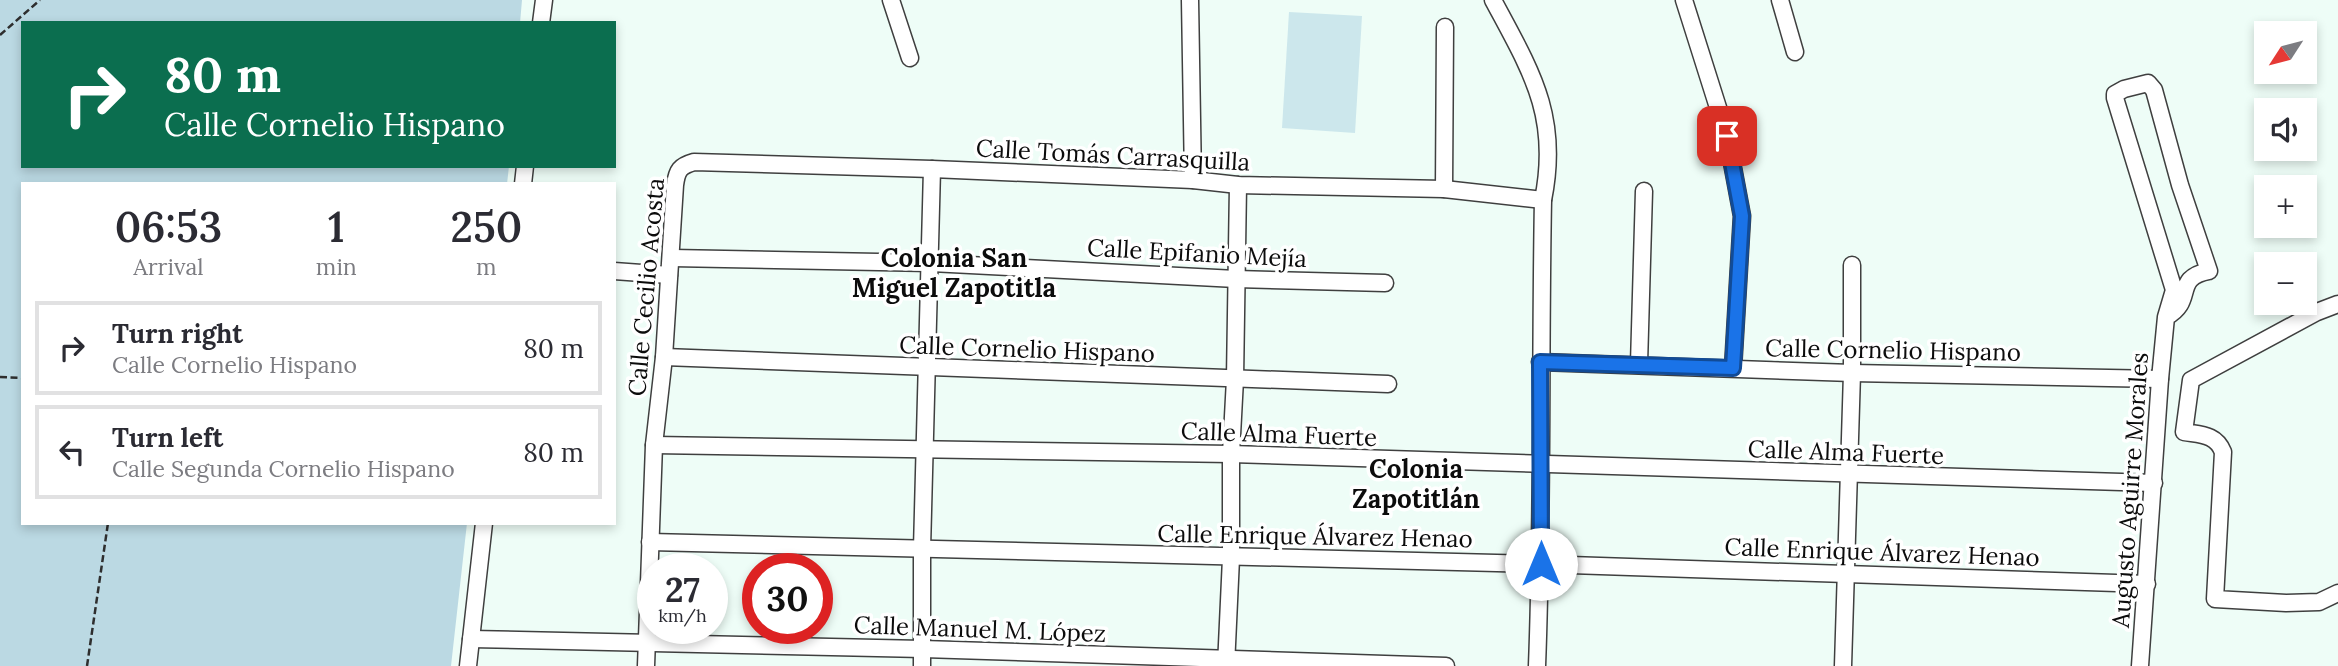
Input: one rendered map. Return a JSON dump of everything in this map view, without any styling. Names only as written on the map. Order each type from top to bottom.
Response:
[{"type":"street","points":[[541,21],[544,0]]},
{"type":"street","points":[[891,0],[910,58]]},
{"type":"street","points":[[1190,0],[1193,180]]},
{"type":"street","points":[[1493,0],[1538,89],[1549,141],[1543,200],[1540,362],[1541,564],[1536,666]]},
{"type":"street","points":[[1684,0],[1727,136],[1742,216],[1733,368]]},
{"type":"street","points":[[1780,0],[1795,52]]},
{"type":"street","points":[[1444,189],[1445,27]]},
{"type":"street","name":"Augusto Aguirre Morales","points":[[2140,666],[2160,379],[2166,317],[2175,290],[2115,94],[2148,83],[2154,90],[2180,185],[2209,271],[2194,274],[2185,286],[2186,295],[2177,311],[2166,317]]},
{"type":"street","name":"Calle Tomás Carrasquilla","points":[[682,166],[694,162],[932,169],[1193,180],[1238,185],[1444,189],[1543,200]]},
{"type":"street","name":"Calle Cecilio Acosta","points":[[650,553],[654,445],[664,358],[676,173],[682,166]]},
{"type":"street","points":[[922,666],[922,549],[929,368],[932,169]]},
{"type":"street","points":[[1226,663],[1231,558],[1238,185]]},
{"type":"street","points":[[1639,364],[1644,191]]},
{"type":"street","name":"Calle Epifanio Mejía","points":[[672,258],[931,263],[1236,279],[1385,283]]},
{"type":"street","points":[[1843,666],[1850,475],[1852,265]]},
{"type":"street","points":[[616,271],[669,275]]},
{"type":"street","points":[[2338,304],[2295,323],[2191,380],[2184,432],[2212,437],[2223,452],[2215,599],[2308,603],[2319,602],[2338,593]]},
{"type":"street","name":"Calle Cornelio Hispano","points":[[664,358],[1388,384]]},
{"type":"street","name":"Calle Cornelio Hispano","points":[[1540,362],[1852,373],[2160,379]]},
{"type":"street","name":"Calle Alma Fuerte","points":[[654,445],[1231,454],[2154,483]]},
{"type":"street","points":[[468,666],[484,525]]},
{"type":"street","name":"Calle Enrique Álvarez Henao","points":[[650,542],[1541,564],[2147,584]]},
{"type":"street","name":"Calle Manuel M. López","points":[[471,639],[637,644]]},
{"type":"street","name":"Calle Cecilio Acosta","points":[[646,666],[647,644]]},
{"type":"street","name":"Calle Manuel M. López","points":[[647,644],[923,649],[1226,663],[1446,666]]},
{"type":"path","points":[[0,35],[40,0]]},
{"type":"path","points":[[0,377],[21,378]]},
{"type":"path","points":[[87,666],[108,525]]},
{"type":"shaded area","points":[[0,0],[522,0],[520,21],[21,21],[21,168],[509,168],[507,182],[21,182],[21,525],[467,525],[451,666],[0,666]]},
{"type":"shaded area","points":[[1289,12],[1362,16],[1355,133],[1282,128]]},
{"type":"district","name":"Colonia San Miguel Zapotitla","points":[[954,272]]},
{"type":"district","name":"Colonia Zapotitlán","points":[[1416,483]]},
{"type":"route","points":[[1541,564],[1540,362],[1733,368],[1742,216],[1727,136]]}]
